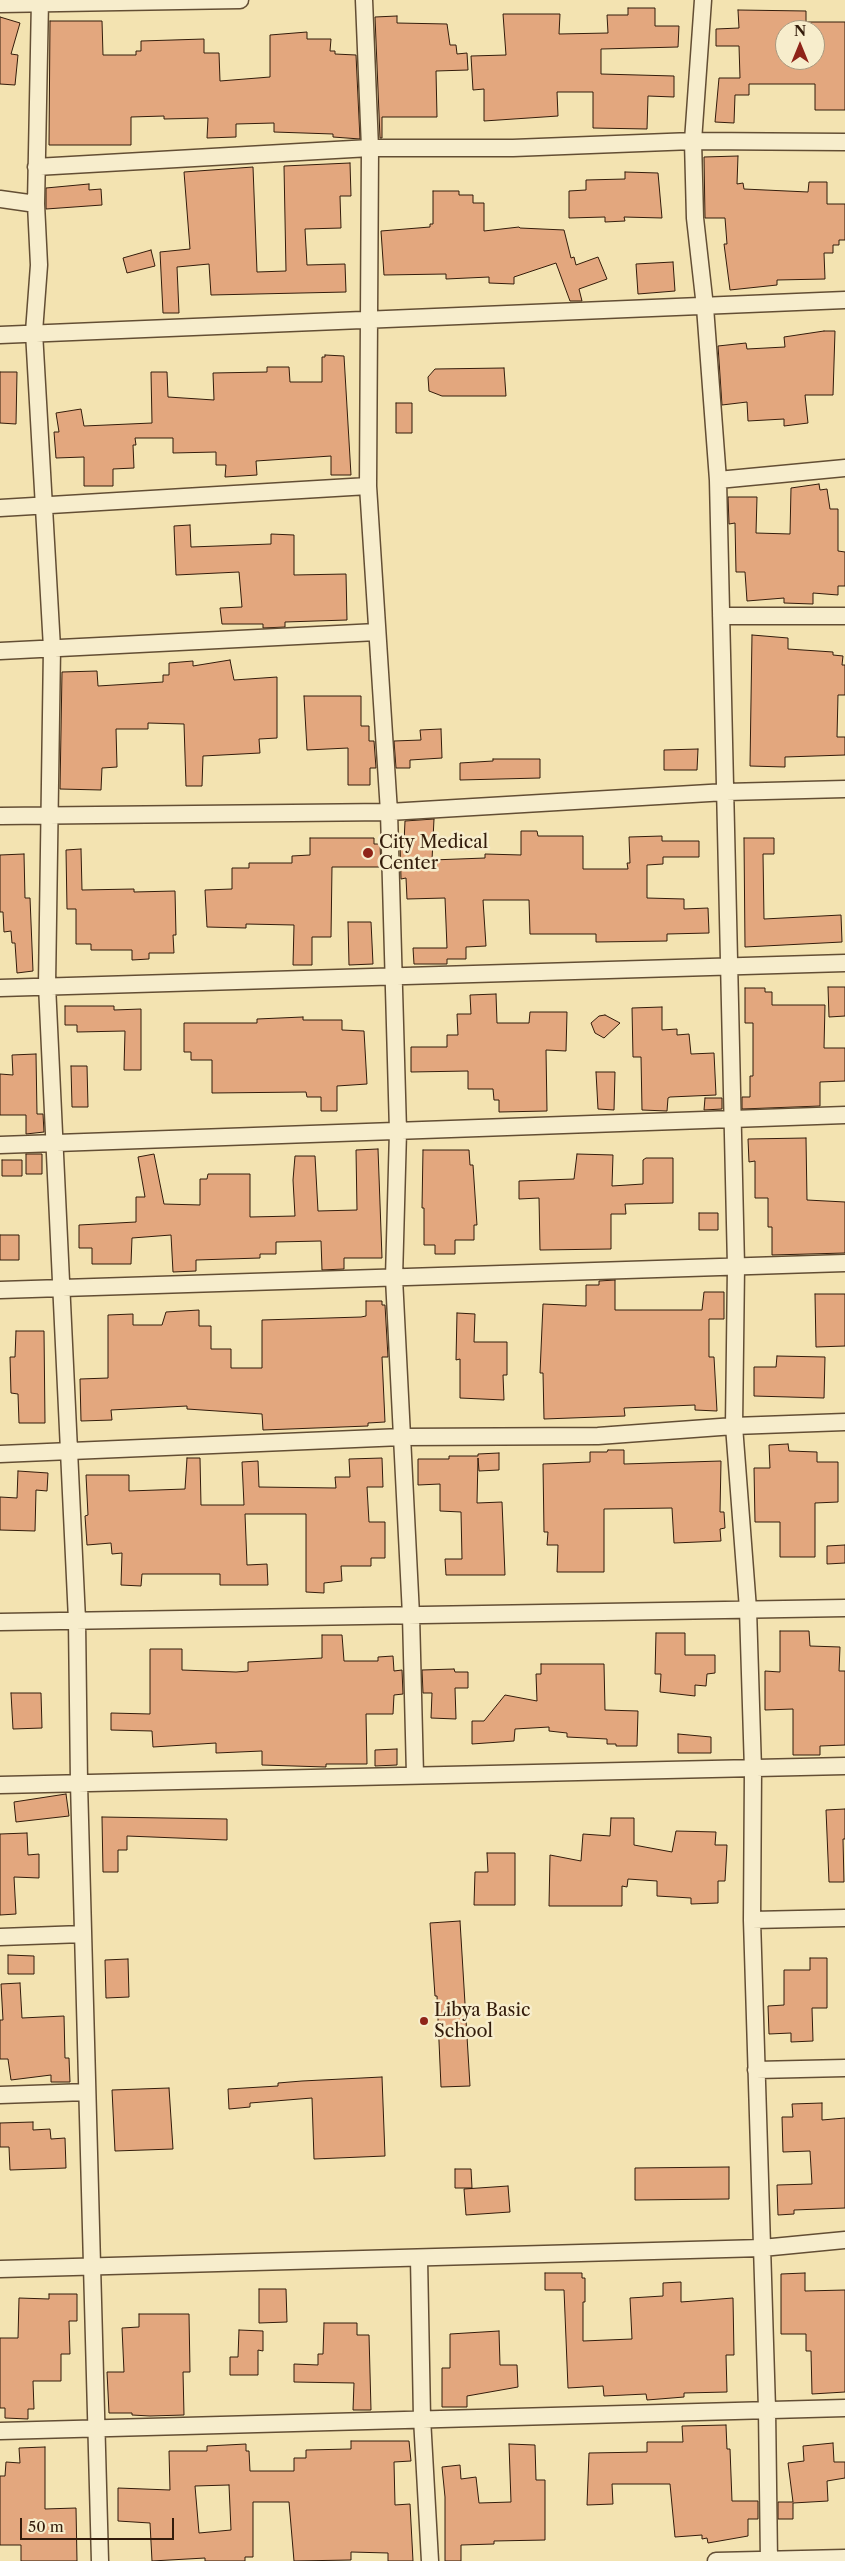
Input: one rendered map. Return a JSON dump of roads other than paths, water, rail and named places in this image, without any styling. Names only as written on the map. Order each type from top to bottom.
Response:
[{"type":"street","points":[[0,4],[240,0]]},
{"type":"street","points":[[364,0],[370,148],[371,320],[368,486],[389,812],[398,1131],[394,1278],[411,1615],[415,1775]]},
{"type":"street","points":[[703,0],[692,141],[696,227],[705,307],[718,480],[731,966],[732,1119],[736,1266],[734,1426],[748,1609],[753,1770],[752,1920],[767,2409],[769,2560]]},
{"type":"street","points":[[40,3],[36,167],[39,264],[34,332],[52,648],[47,985],[77,1620],[79,1783],[100,2561]]},
{"type":"street","points":[[36,167],[370,148],[513,148],[692,141],[845,142]]},
{"type":"street","points":[[0,199],[36,204]]},
{"type":"street","points":[[0,335],[34,332],[845,300]]},
{"type":"street","points":[[718,480],[845,468]]},
{"type":"street","points":[[0,508],[368,486]]},
{"type":"street","points":[[721,616],[845,616]]},
{"type":"street","points":[[0,651],[377,632]]},
{"type":"street","points":[[0,816],[389,812],[726,792],[845,789]]},
{"type":"street","points":[[0,988],[47,985],[845,963]]},
{"type":"street","points":[[0,1145],[845,1115]]},
{"type":"street","points":[[0,1290],[845,1263]]},
{"type":"street","points":[[0,1454],[402,1437],[598,1436],[734,1426],[845,1422]]},
{"type":"street","points":[[0,1622],[845,1608]]},
{"type":"street","points":[[0,1785],[415,1775],[753,1770],[845,1766]]},
{"type":"street","points":[[752,1920],[845,1918]]},
{"type":"street","points":[[0,1937],[83,1934]]},
{"type":"street","points":[[756,2070],[845,2068]]},
{"type":"street","points":[[0,2095],[87,2092]]},
{"type":"street","points":[[0,2269],[762,2248],[845,2240]]},
{"type":"street","points":[[420,2258],[422,2418],[430,2561]]},
{"type":"street","points":[[0,2431],[422,2418],[845,2408]]},
{"type":"street","points":[[716,2561],[845,2558]]},
{"type":"place","name":"City Medical Center","points":[[368,853]]},
{"type":"place","name":"Libya Basic School","points":[[424,2021]]}]
